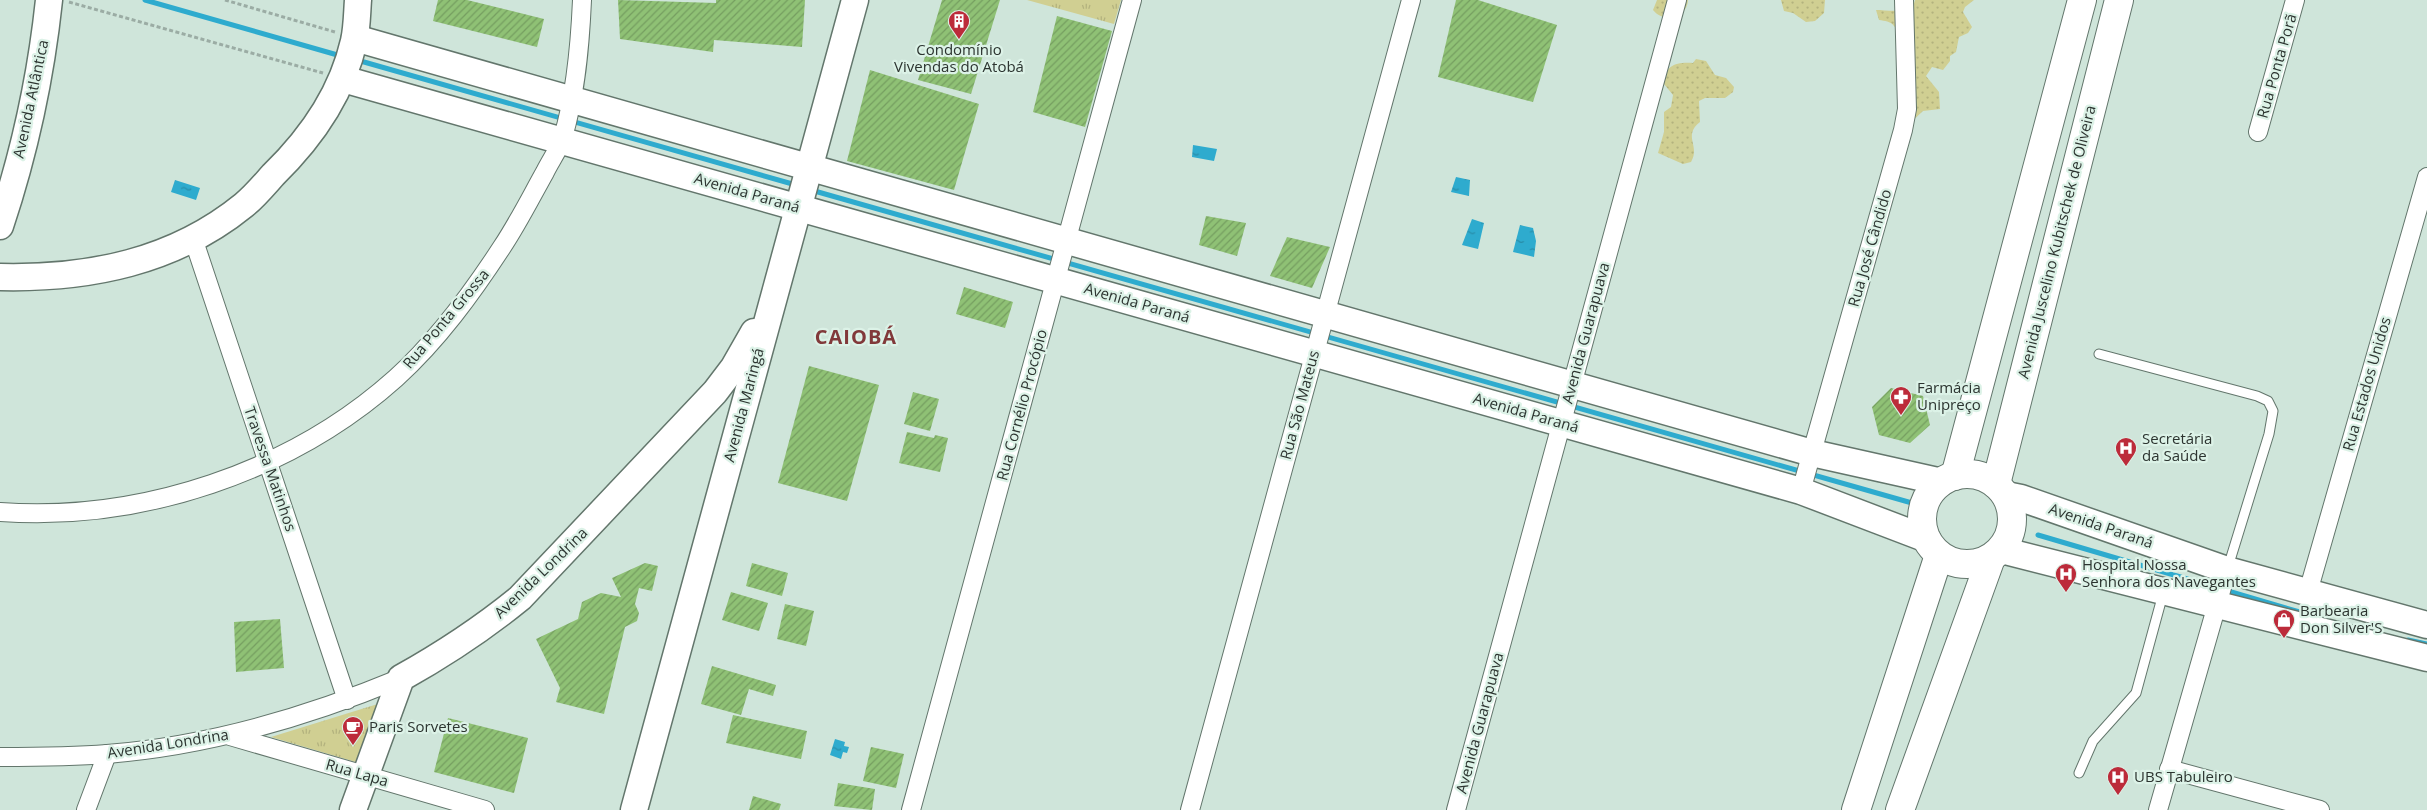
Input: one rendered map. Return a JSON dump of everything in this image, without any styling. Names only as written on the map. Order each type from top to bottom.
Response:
[{"type":"main road","points":[[1948,479],[2082,0]]},
{"type":"main road","name":"Avenida Juscelino Kubitschek de Oliveira","points":[[2001,490],[2118,0]]},
{"type":"main road","points":[[1900,810],[1996,554],[2009,538],[2013,523],[2012,509],[2001,490],[1984,477],[1969,474],[1948,479],[1931,494],[1924,508],[1923,529],[1933,547],[1951,561],[1964,564],[1978,564],[1996,554]]},
{"type":"main road","points":[[1856,810],[1933,547]]},
{"type":"street","name":"Avenida Atlântica","points":[[0,226],[23,140],[37,77],[49,0]]},
{"type":"street","points":[[0,277],[58,277],[100,272],[128,265],[211,229],[246,204],[298,151],[321,118],[343,78],[354,39],[358,0]]},
{"type":"street","name":"Rua Ponta Grossa","points":[[0,512],[64,512],[99,509],[134,503],[218,481],[268,462],[318,437],[364,404],[397,377],[437,334],[477,286],[509,236],[562,138],[572,100],[582,0]]},
{"type":"street","name":"Avenida Maringá","points":[[634,810],[855,0]]},
{"type":"street","name":"Rua Cornélio Procópio","points":[[912,810],[1132,0]]},
{"type":"street","name":"Rua São Mateus","points":[[1190,810],[1411,0]]},
{"type":"street","name":"Avenida Guarapuava","points":[[1456,810],[1677,0]]},
{"type":"street","name":"Rua José Cândido","points":[[1801,491],[1903,130],[1907,109],[1904,0]]},
{"type":"street","name":"Rua Ponta Porã","points":[[2258,132],[2295,0]]},
{"type":"street","points":[[354,39],[810,166],[1066,244],[1571,388],[1812,453],[1948,479]]},
{"type":"street","name":"Avenida Paraná","points":[[343,78],[562,138],[798,207],[1057,276],[1562,420],[1801,491],[1933,547]]},
{"type":"street","name":"Rua Estados Unidos","points":[[2308,592],[2420,230],[2427,177]]},
{"type":"street","name":"Travessa Matinhos","points":[[193,238],[348,700]]},
{"type":"street","name":"Avenida Londrina","points":[[0,757],[107,754],[229,735],[284,721],[348,700],[401,678],[450,651],[485,627],[520,598],[715,392],[734,366],[752,336],[777,282]]},
{"type":"street","points":[[715,392],[734,396],[742,413]]},
{"type":"street","name":"Avenida Paraná","points":[[2001,490],[2226,574],[2308,592],[2427,625]]},
{"type":"street","points":[[1996,554],[2218,602],[2427,658]]},
{"type":"street","points":[[2158,810],[2226,574]]},
{"type":"street","points":[[353,810],[401,678]]},
{"type":"street","name":"Rua Lapa","points":[[229,735],[485,810]]},
{"type":"street","points":[[86,810],[107,754]]},
{"type":"street","points":[[2169,769],[2320,810]]},
{"type":"lane","points":[[2099,354],[2256,396],[2268,401],[2273,411],[2269,434],[2226,574]]},
{"type":"lane","points":[[2079,773],[2093,741],[2136,693],[2164,591]]},
{"type":"path","points":[[64,0],[343,78]]},
{"type":"path","points":[[225,0],[354,39]]},
{"type":"green space","points":[[1027,0],[1121,0],[1114,24]]},
{"type":"green space","points":[[1657,0],[1688,0],[1684,11],[1679,15],[1669,18],[1663,17],[1653,10]]},
{"type":"green space","points":[[1781,0],[1825,0],[1824,13],[1815,21],[1806,22],[1793,13],[1784,11]]},
{"type":"green space","points":[[1915,0],[1974,0],[1965,7],[1963,12],[1972,27],[1968,33],[1959,37],[1956,52],[1950,56],[1950,61],[1943,70],[1932,67],[1926,76],[1939,92],[1940,109],[1923,111],[1908,125],[1902,57],[1897,32],[1891,23],[1879,20],[1876,10],[1905,10],[1913,5]]},
{"type":"green space","points":[[1696,59],[1706,61],[1715,75],[1726,78],[1734,87],[1733,92],[1725,98],[1705,98],[1699,101],[1700,122],[1692,132],[1694,156],[1691,162],[1683,164],[1658,153],[1664,132],[1664,112],[1671,107],[1673,95],[1664,84],[1666,73],[1672,66],[1681,63],[1693,63]]},
{"type":"green space","points":[[381,703],[359,763],[271,737]]},
{"type":"water","points":[[1193,145],[1217,149],[1214,161],[1192,157]]},
{"type":"water","points":[[1456,177],[1470,180],[1469,196],[1451,192]]},
{"type":"water","points":[[175,180],[200,188],[196,200],[171,192]]},
{"type":"water","points":[[1472,219],[1484,223],[1478,249],[1462,245]]},
{"type":"water","points":[[1520,225],[1533,228],[1536,241],[1534,257],[1513,252]]},
{"type":"water","points":[[835,739],[845,742],[844,746],[849,747],[847,753],[843,752],[841,759],[830,755]]},
{"type":"building","points":[[438,0],[467,0],[544,19],[537,47],[433,21]]},
{"type":"building","points":[[618,0],[716,3],[716,0],[805,0],[802,47],[714,40],[713,52],[620,39]]},
{"type":"building","name":"Condomínio Vivendas do Atobá","points":[[942,0],[1000,0],[971,94],[918,80]]},
{"type":"building","points":[[1456,0],[1478,0],[1557,25],[1533,102],[1438,77]]},
{"type":"building","points":[[1057,16],[1112,31],[1085,127],[1033,112]]},
{"type":"building","points":[[870,70],[979,104],[954,190],[847,161]]},
{"type":"building","points":[[1206,216],[1246,223],[1237,256],[1199,245]]},
{"type":"building","points":[[1287,237],[1330,247],[1312,288],[1270,276]]},
{"type":"building","points":[[964,287],[1013,302],[1005,328],[956,314]]},
{"type":"building","points":[[809,366],[879,385],[847,501],[778,483]]},
{"type":"building","name":"Farmácia Unipreço","points":[[1891,388],[1923,396],[1930,425],[1910,443],[1879,435],[1872,407]]},
{"type":"building","points":[[913,392],[939,399],[930,431],[904,424]]},
{"type":"building","points":[[907,432],[934,438],[935,435],[948,438],[940,472],[899,463]]},
{"type":"building","points":[[645,563],[658,566],[652,591],[639,588],[635,604],[639,613],[637,621],[625,627],[604,714],[556,702],[560,688],[536,639],[578,619],[582,602],[601,593],[621,597],[612,578]]},
{"type":"building","points":[[752,563],[788,573],[782,596],[746,586]]},
{"type":"building","points":[[731,592],[768,603],[759,631],[722,620]]},
{"type":"building","points":[[785,604],[814,611],[806,646],[777,639]]},
{"type":"building","points":[[280,619],[284,668],[236,672],[234,622]]},
{"type":"building","points":[[712,666],[776,685],[773,696],[749,689],[741,715],[701,704]]},
{"type":"building","points":[[733,715],[807,731],[801,759],[726,743]]},
{"type":"building","points":[[448,718],[528,738],[514,793],[434,772]]},
{"type":"building","points":[[871,747],[904,754],[896,788],[863,781]]},
{"type":"building","points":[[838,783],[875,789],[872,810],[834,806]]},
{"type":"building","points":[[753,796],[781,804],[779,810],[749,810]]},
{"type":"waterway","points":[[145,0],[341,56]]},
{"type":"waterway","points":[[357,60],[796,185]]},
{"type":"waterway","points":[[811,190],[1919,505]]},
{"type":"waterway","points":[[2038,535],[2303,613]]},
{"type":"waterway","points":[[2408,640],[2427,644]]},
{"type":"place","name":"Condomínio Vivendas do Atobá","points":[[959,40]]},
{"type":"place","name":"Farmácia Unipreço","points":[[1901,416]]},
{"type":"place","name":"Secretária da Saúde","points":[[2126,467]]},
{"type":"place","name":"Hospital Nossa Senhora dos Navegantes","points":[[2066,593]]},
{"type":"place","name":"Barbearia Don Silver'S","points":[[2284,639]]},
{"type":"place","name":"Paris Sorvetes","points":[[353,746]]},
{"type":"place","name":"UBS Tabuleiro","points":[[2118,796]]},
{"type":"district","name":"CAIOBÁ","points":[[856,337]]}]
